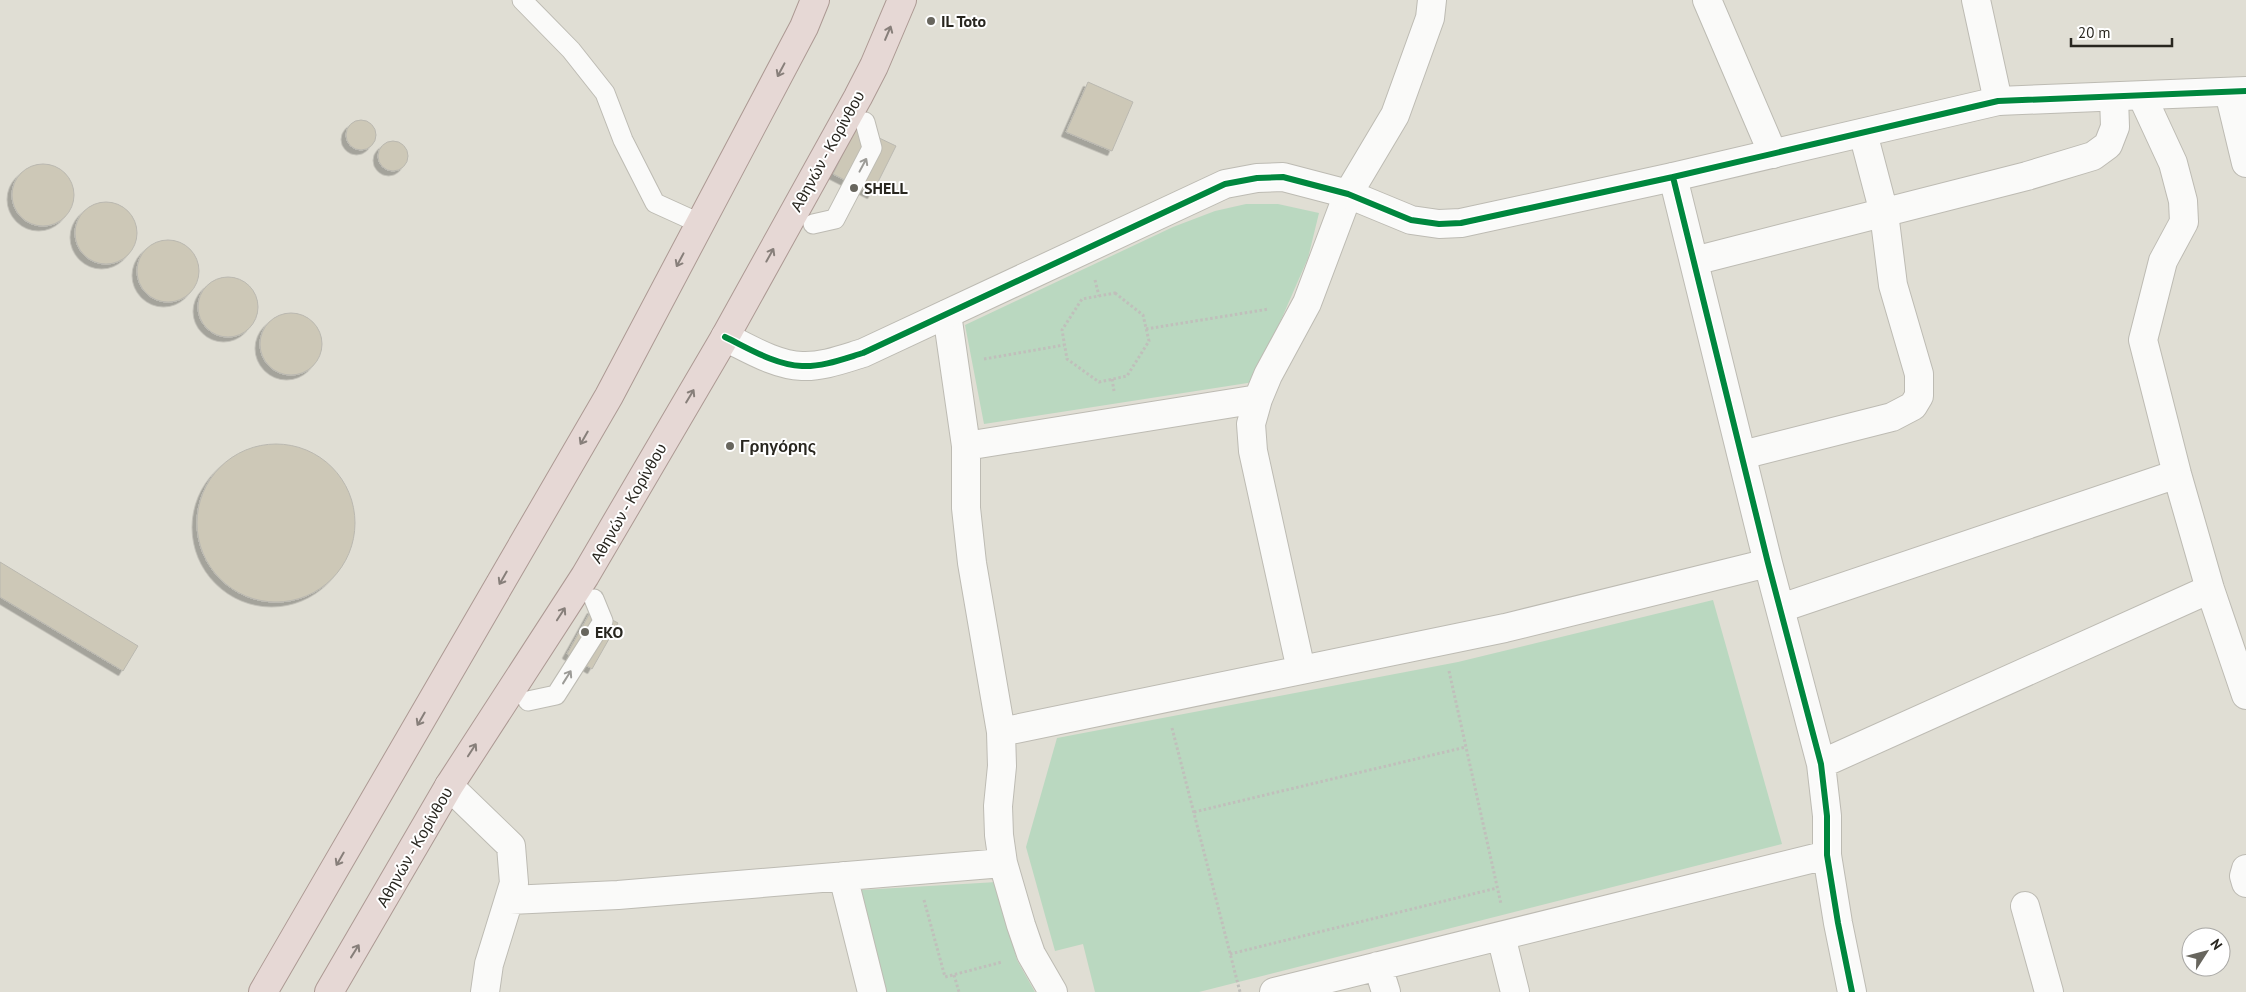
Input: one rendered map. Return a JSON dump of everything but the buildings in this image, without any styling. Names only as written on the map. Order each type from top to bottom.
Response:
[{"type":"highway","points":[[263,992],[609,396],[804,27],[815,0]]},
{"type":"highway","name":"Αθηνών - Κορίνθου","points":[[329,992],[449,786],[585,576],[725,338],[858,97],[874,66],[902,0]]},
{"type":"street","points":[[1300,670],[1253,451],[1252,424],[1258,400],[1268,375],[1307,303],[1348,194],[1395,115],[1430,18],[1432,0]]},
{"type":"street","points":[[1707,0],[1773,154]]},
{"type":"street","points":[[1976,0],[1998,101]]},
{"type":"street","points":[[725,338],[772,360],[801,366],[830,363],[863,353],[1225,184],[1257,178],[1283,177],[1348,194],[1411,220],[1439,224],[1461,223],[1673,177],[1998,101],[2238,92],[2246,163]]},
{"type":"street","points":[[2142,96],[2172,163],[2183,201],[2184,222],[2163,260],[2143,340],[2176,474],[2210,589],[2246,695]]},
{"type":"street","points":[[1694,261],[2027,176],[2093,156],[2108,145],[2115,127],[2114,97]]},
{"type":"street","points":[[1742,455],[1892,417],[1913,406],[1919,396],[1919,374],[1893,285],[1884,213],[1863,133]]},
{"type":"street","points":[[1673,177],[1768,563],[1821,764],[1826,816],[1827,855],[1852,992]]},
{"type":"street","points":[[947,314],[966,446],[966,508],[972,563],[1001,732],[1002,766],[998,806],[998,835],[1003,864],[1031,954],[1053,992]]},
{"type":"street","points":[[966,446],[1258,400]]},
{"type":"street","points":[[1781,608],[2176,474]]},
{"type":"street","points":[[1001,732],[1504,628],[1768,563]]},
{"type":"street","points":[[1821,764],[2210,589]]},
{"type":"street","points":[[449,786],[511,846],[514,883],[489,964],[485,992]]},
{"type":"street","points":[[1274,992],[1827,855]]},
{"type":"street","points":[[510,900],[618,895],[1003,864]]},
{"type":"street","points":[[2246,869],[2244,876],[2246,883]]},
{"type":"street","points":[[843,876],[872,992]]},
{"type":"street","points":[[2025,906],[2050,992]]},
{"type":"street","points":[[1504,935],[1516,992]]},
{"type":"street","points":[[1378,966],[1386,992]]},
{"type":"lane","points":[[522,0],[571,50],[605,93],[623,140],[655,203],[699,223]]},
{"type":"lane","points":[[812,224],[835,219],[872,148],[865,122]]},
{"type":"lane","points":[[528,701],[556,695],[603,621],[594,599]]},
{"type":"path","points":[[1114,293],[1143,315],[1149,341],[1127,376],[1099,382],[1067,359],[1064,345],[1062,330],[1082,299],[1114,293]]},
{"type":"path","points":[[1146,329],[1307,303]]},
{"type":"path","points":[[955,364],[1064,345]]},
{"type":"path","points":[[1443,641],[1497,888],[1504,935]]},
{"type":"path","points":[[1165,698],[1240,992]]},
{"type":"path","points":[[1194,812],[1466,747]]},
{"type":"path","points":[[916,870],[945,977],[1031,954]]},
{"type":"path","points":[[1230,954],[1497,888]]},
{"type":"path","points":[[954,975],[959,992]]},
{"type":"green space","points":[[1246,204],[1278,204],[1319,213],[1308,258],[1254,382],[984,424],[965,325],[1173,227],[1215,211]]},
{"type":"green space","points":[[1713,600],[1782,844],[1199,992],[1095,992],[1083,944],[1055,951],[1026,847],[1057,738],[1458,662]]},
{"type":"green space","points":[[997,882],[1017,960],[1035,992],[886,992],[861,890]]},
{"type":"cycle path","points":[[725,337],[782,363],[802,366],[825,364],[840,360],[863,353],[1225,184],[1257,178],[1283,177],[1348,194],[1411,220],[1439,224],[1461,223],[1673,177],[1998,101],[2246,91]]},
{"type":"cycle path","points":[[1673,177],[1768,563],[1821,764],[1827,816],[1827,855],[1852,992]]},
{"type":"place","name":"IL Toto","points":[[931,21]]},
{"type":"place","name":"SHELL","points":[[854,188]]},
{"type":"place","name":"Γρηγόρης","points":[[730,446]]},
{"type":"place","name":"EKO","points":[[585,632]]}]
